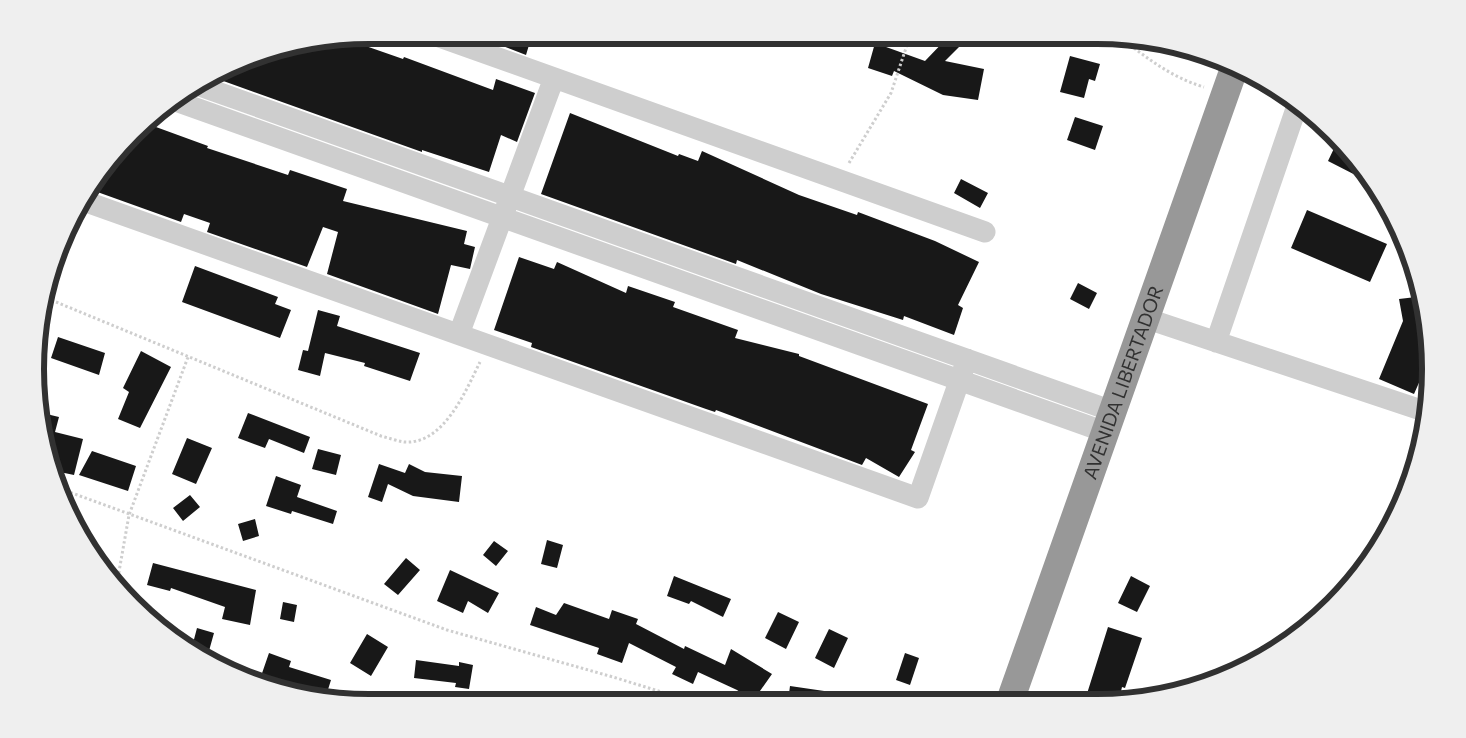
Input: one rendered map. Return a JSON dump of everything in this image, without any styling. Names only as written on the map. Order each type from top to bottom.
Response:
[{"type":"highway","name":"AVENIDA LIBERTADOR","points":[[1012,694],[1232,74]]},
{"type":"street","points":[[459,44],[985,232]]},
{"type":"street","points":[[459,334],[554,78]]},
{"type":"street","points":[[205,88],[967,359],[1109,422]]},
{"type":"street","points":[[182,103],[959,380],[1109,422]]},
{"type":"street","points":[[1216,342],[1295,111]]},
{"type":"street","points":[[89,203],[918,498],[967,359]]},
{"type":"street","points":[[1145,318],[1419,409]]},
{"type":"path","points":[[838,179],[891,93],[907,44]]},
{"type":"path","points":[[1131,46],[1164,70],[1184,81],[1225,94]]},
{"type":"path","points":[[56,302],[381,436],[405,442],[428,435],[450,417],[461,400],[488,344]]},
{"type":"path","points":[[118,576],[129,515],[188,357]]},
{"type":"path","points":[[69,492],[447,630],[668,694]]},
{"type":"building","points":[[360,44],[403,59],[404,57],[493,90],[496,79],[535,93],[517,142],[501,135],[489,172],[422,150],[422,152],[220,80],[264,61],[285,55],[306,50]]},
{"type":"building","points":[[497,44],[529,44],[526,55]]},
{"type":"building","points":[[875,44],[925,61],[941,44],[962,44],[945,61],[984,69],[978,100],[943,95],[894,71],[892,76],[868,68]]},
{"type":"building","points":[[1070,56],[1100,64],[1095,81],[1089,79],[1084,98],[1060,92]]},
{"type":"building","points":[[570,113],[678,156],[679,154],[698,161],[702,151],[799,195],[857,215],[858,212],[935,241],[979,262],[958,305],[963,308],[954,335],[904,316],[903,320],[821,294],[737,260],[736,264],[541,194]]},
{"type":"building","points":[[1075,117],[1103,126],[1095,150],[1067,140]]},
{"type":"building","points":[[153,126],[208,146],[207,148],[288,175],[290,170],[347,189],[343,201],[467,231],[464,244],[475,247],[470,269],[451,265],[438,314],[327,274],[338,232],[323,227],[307,267],[207,232],[210,223],[184,214],[181,222],[97,192],[124,155]]},
{"type":"building","points":[[1335,147],[1359,177],[1328,161]]},
{"type":"building","points":[[961,179],[988,193],[980,208],[954,193]]},
{"type":"building","points":[[1307,210],[1387,244],[1370,282],[1291,248]]},
{"type":"building","points":[[519,257],[554,269],[557,262],[626,293],[628,286],[675,302],[673,307],[738,330],[735,338],[799,354],[799,356],[928,404],[911,450],[915,452],[899,477],[866,458],[862,465],[716,410],[715,412],[706,409],[531,347],[532,343],[494,330]]},
{"type":"building","points":[[195,266],[278,297],[275,304],[291,310],[280,338],[182,302]]},
{"type":"building","points":[[1078,283],[1097,293],[1089,309],[1070,299]]},
{"type":"building","points":[[1414,297],[1416,306],[1422,348],[1422,376],[1414,394],[1379,379],[1403,321],[1399,299]]},
{"type":"building","points":[[318,310],[340,316],[337,326],[420,353],[410,381],[364,366],[365,363],[325,353],[320,376],[298,370],[303,350],[308,351]]},
{"type":"building","points":[[58,337],[105,353],[99,375],[51,358]]},
{"type":"building","points":[[141,351],[171,367],[140,428],[118,419],[129,392],[123,388]]},
{"type":"building","points":[[248,413],[310,437],[304,453],[269,439],[265,448],[238,438]]},
{"type":"building","points":[[47,414],[59,417],[55,432],[83,439],[74,475],[60,472]]},
{"type":"building","points":[[187,438],[212,448],[196,484],[172,474]]},
{"type":"building","points":[[318,449],[341,455],[336,475],[312,469]]},
{"type":"building","points":[[92,451],[136,466],[128,491],[79,475]]},
{"type":"building","points":[[379,464],[405,473],[409,464],[425,472],[462,476],[459,502],[413,496],[388,484],[382,502],[368,497]]},
{"type":"building","points":[[276,476],[301,485],[297,497],[337,511],[333,524],[292,511],[291,514],[266,506]]},
{"type":"building","points":[[190,495],[200,507],[183,521],[173,508]]},
{"type":"building","points":[[255,519],[259,536],[243,541],[238,524]]},
{"type":"building","points":[[547,540],[563,545],[557,568],[541,564]]},
{"type":"building","points":[[494,541],[508,551],[496,566],[483,555]]},
{"type":"building","points":[[406,558],[420,570],[398,595],[384,584]]},
{"type":"building","points":[[153,563],[256,590],[250,625],[222,619],[225,607],[171,588],[170,591],[147,585]]},
{"type":"building","points":[[450,570],[499,593],[488,613],[468,601],[463,613],[437,601]]},
{"type":"building","points":[[674,576],[731,599],[723,617],[691,601],[689,604],[667,596]]},
{"type":"building","points":[[1131,576],[1150,586],[1137,612],[1118,603]]},
{"type":"building","points":[[283,602],[297,605],[294,622],[280,619]]},
{"type":"building","points":[[564,603],[609,619],[612,610],[638,619],[636,624],[684,649],[685,646],[725,665],[731,649],[772,674],[758,694],[743,694],[698,672],[693,684],[672,674],[676,667],[629,643],[622,663],[597,654],[599,648],[530,625],[536,607],[556,615]]},
{"type":"building","points":[[778,612],[799,622],[786,649],[765,638]]},
{"type":"building","points":[[1108,627],[1142,638],[1125,688],[1122,687],[1120,694],[1087,694]]},
{"type":"building","points":[[197,628],[214,633],[209,652],[193,642]]},
{"type":"building","points":[[829,629],[848,638],[834,668],[815,658]]},
{"type":"building","points":[[367,634],[388,647],[371,676],[350,663]]},
{"type":"building","points":[[269,653],[291,661],[289,667],[331,680],[328,691],[306,688],[261,676]]},
{"type":"building","points":[[905,653],[919,658],[910,685],[896,680]]},
{"type":"building","points":[[416,660],[459,666],[459,662],[473,665],[469,689],[455,687],[456,683],[414,678]]},
{"type":"building","points":[[790,686],[831,692],[831,694],[789,694]]}]
